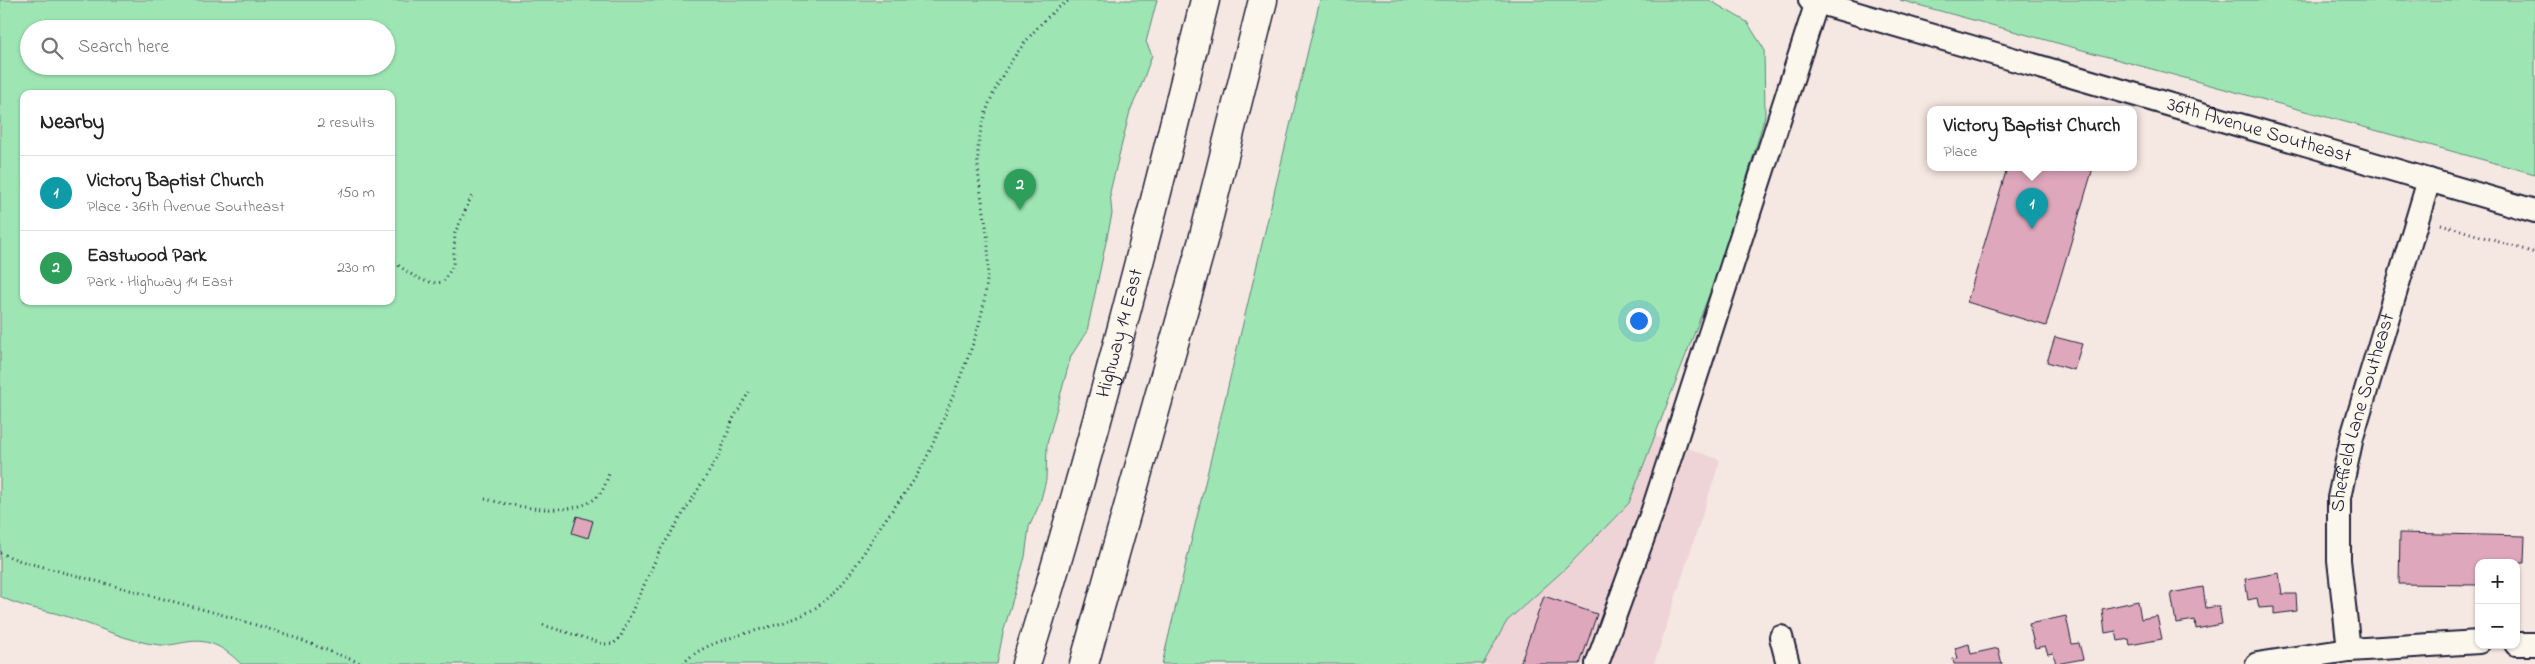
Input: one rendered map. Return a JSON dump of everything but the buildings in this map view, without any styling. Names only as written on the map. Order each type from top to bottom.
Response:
[{"type":"main road","name":"Highway 14 East","points":[[1026,664],[1088,451],[1126,311],[1205,0]]},
{"type":"main road","points":[[1084,664],[1203,240],[1263,0]]},
{"type":"street","name":"36th Avenue Southeast","points":[[1814,1],[2535,211]]},
{"type":"street","points":[[1597,664],[1653,510],[1814,1]]},
{"type":"street","name":"Sheffield Lane Southeast","points":[[2349,650],[2339,560],[2339,498],[2352,437],[2429,180]]},
{"type":"street","points":[[1781,637],[1788,664]]},
{"type":"street","points":[[2258,664],[2349,650],[2475,642]]},
{"type":"street","points":[[2520,644],[2535,644]]},
{"type":"path","points":[[683,664],[691,654],[717,643],[790,622],[814,609],[835,592],[854,569],[916,476],[935,441],[980,324],[986,282],[988,245],[979,180],[979,142],[986,111],[1001,75],[1032,32],[1070,0]]},
{"type":"path","points":[[395,262],[413,276],[434,283],[443,282],[453,266],[455,233],[473,193]]},
{"type":"path","points":[[2441,224],[2535,253]]},
{"type":"path","points":[[543,625],[604,644],[613,644],[620,638],[659,552],[719,456],[733,420],[749,392]]},
{"type":"path","points":[[485,499],[537,509],[575,506],[591,502],[599,495],[610,470]]},
{"type":"path","points":[[0,553],[21,561],[276,631],[363,664]]},
{"type":"shaded area","points":[[1654,436],[1720,460],[1654,664],[1483,664],[1507,621],[1566,568],[1629,503]]},
{"type":"green space","points":[[0,0],[1157,0],[1146,42],[1152,55],[1130,111],[1110,192],[1112,214],[1087,331],[1071,356],[1047,444],[1046,480],[1040,503],[1029,527],[1025,557],[1003,633],[997,664],[241,664],[223,649],[210,643],[195,641],[164,645],[148,643],[123,637],[62,615],[15,603],[0,596]]},
{"type":"green space","points":[[1320,0],[1709,0],[1747,22],[1764,49],[1765,116],[1724,256],[1629,503],[1566,568],[1507,621],[1483,664],[1162,664]]},
{"type":"green space","points":[[1900,0],[2535,0],[2535,174]]},
{"type":"place","name":"Eastwood Park","points":[[1020,210]]},
{"type":"place","name":"Victory Baptist Church","points":[[2032,229]]}]
